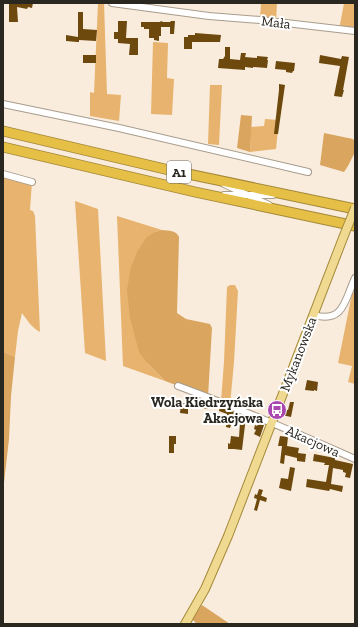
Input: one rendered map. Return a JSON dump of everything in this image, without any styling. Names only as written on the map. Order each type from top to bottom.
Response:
[{"type":"highway","name":"A1","points":[[3,131],[214,180],[355,209]]},
{"type":"highway","name":"A1","points":[[3,147],[281,211],[355,226]]},
{"type":"main road","name":"Mykanowska","points":[[185,624],[205,589],[240,506],[355,209]]},
{"type":"street","name":"Mała","points":[[112,3],[355,31]]},
{"type":"street","points":[[171,11],[172,3]]},
{"type":"street","points":[[3,104],[118,128],[308,172]]},
{"type":"street","points":[[3,174],[32,182]]},
{"type":"street","points":[[214,180],[281,211]]},
{"type":"street","points":[[211,195],[285,195]]},
{"type":"street","points":[[314,315],[328,317],[341,310],[355,278]]},
{"type":"street","name":"Akacjowa","points":[[178,386],[272,422],[355,459]]},
{"type":"shaded area","points":[[98,3],[104,3],[107,94],[121,95],[119,121],[90,116],[90,92],[94,93]]},
{"type":"shaded area","points":[[261,3],[277,3],[276,22],[260,20]]},
{"type":"shaded area","points":[[344,3],[355,3],[354,31],[339,30]]},
{"type":"shaded area","points":[[153,42],[168,43],[167,78],[174,79],[172,115],[151,114]]},
{"type":"shaded area","points":[[210,85],[222,85],[219,145],[208,144]]},
{"type":"shaded area","points":[[241,115],[252,116],[250,152],[237,148]]},
{"type":"shaded area","points":[[265,119],[279,120],[276,149],[250,152],[251,127],[264,126]]},
{"type":"shaded area","points":[[324,133],[353,139],[355,142],[355,152],[344,172],[320,165]]},
{"type":"shaded area","points":[[3,174],[32,182],[30,210],[33,211],[35,216],[40,332],[32,326],[22,313],[15,357],[4,352],[3,350]]},
{"type":"shaded area","points":[[75,201],[98,209],[106,361],[85,353]]},
{"type":"shaded area","points":[[117,216],[162,230],[155,232],[147,363],[165,381],[123,366]]},
{"type":"shaded area","points":[[162,230],[174,232],[179,237],[177,313],[186,319],[210,324],[212,328],[208,397],[165,381],[147,363],[139,352],[130,318],[127,290],[131,267],[137,252],[146,238],[155,232]]},
{"type":"shaded area","points":[[230,285],[235,285],[238,291],[230,405],[221,401],[227,287]]},
{"type":"shaded area","points":[[355,291],[355,384],[348,382],[352,366],[338,363],[352,294]]},
{"type":"shaded area","points":[[3,350],[4,352],[15,357],[4,483],[3,483]]},
{"type":"shaded area","points":[[202,605],[230,624],[197,624],[192,619]]},
{"type":"building","points":[[9,3],[33,3],[32,8],[28,7],[27,9],[17,7],[18,22],[9,22]]},
{"type":"building","points":[[78,12],[83,12],[83,29],[97,30],[96,41],[66,41],[66,35],[78,37]]},
{"type":"building","points":[[118,21],[127,21],[126,38],[138,38],[138,55],[129,55],[130,44],[118,43],[118,39],[114,39],[114,32],[118,32]]},
{"type":"building","points":[[175,21],[174,34],[170,34],[170,27],[161,27],[161,36],[159,36],[159,41],[154,40],[154,38],[149,38],[149,29],[144,29],[144,27],[141,27],[141,22]]},
{"type":"building","points":[[195,33],[221,35],[220,42],[192,42],[192,49],[184,49],[184,37],[188,37],[188,35],[195,35]]},
{"type":"building","points":[[225,47],[230,47],[230,59],[240,60],[241,53],[246,53],[245,57],[268,57],[267,68],[245,67],[245,70],[218,68],[219,59],[223,59],[225,56]]},
{"type":"building","points":[[83,55],[96,55],[96,63],[83,63]]},
{"type":"building","points":[[320,55],[341,59],[342,56],[349,57],[342,97],[334,96],[340,66],[319,63]]},
{"type":"building","points":[[276,61],[295,63],[294,71],[292,73],[286,72],[286,70],[275,69]]},
{"type":"building","points":[[279,84],[285,85],[278,134],[274,134],[279,90]]},
{"type":"building","points":[[307,380],[318,382],[317,391],[305,390]]},
{"type":"building","points":[[189,398],[196,398],[196,400],[209,402],[208,409],[202,408],[202,404],[189,404]]},
{"type":"building","points":[[290,402],[294,402],[291,417],[282,415],[283,409],[288,410]]},
{"type":"building","points":[[181,403],[188,403],[188,414],[180,413]]},
{"type":"building","points":[[220,407],[234,412],[233,416],[246,417],[242,450],[228,449],[228,443],[230,444],[231,436],[239,437],[240,423],[232,422],[230,428],[226,427],[227,414],[219,411]]},
{"type":"building","points":[[259,422],[264,425],[260,437],[254,434],[256,430],[254,429],[255,425],[257,426]]},
{"type":"building","points":[[169,436],[176,436],[174,453],[169,453]]},
{"type":"building","points":[[280,436],[288,437],[287,446],[299,448],[298,453],[306,454],[305,462],[297,461],[297,458],[285,455],[284,464],[280,463],[282,446],[278,446]]},
{"type":"building","points":[[314,454],[335,458],[335,460],[353,464],[350,478],[345,477],[346,473],[343,472],[343,470],[333,468],[331,484],[343,486],[342,492],[330,489],[329,491],[306,487],[307,479],[326,482],[329,465],[324,465],[325,463],[313,461]]},
{"type":"building","points":[[290,467],[295,468],[291,491],[279,488],[281,478],[288,479]]},
{"type":"building","points":[[259,489],[263,490],[261,496],[267,498],[266,502],[260,500],[257,511],[254,510],[257,499],[254,498]]},
{"type":"place","name":"Wola Kiedrzyńska Akacjowa","points":[[277,410]]}]
